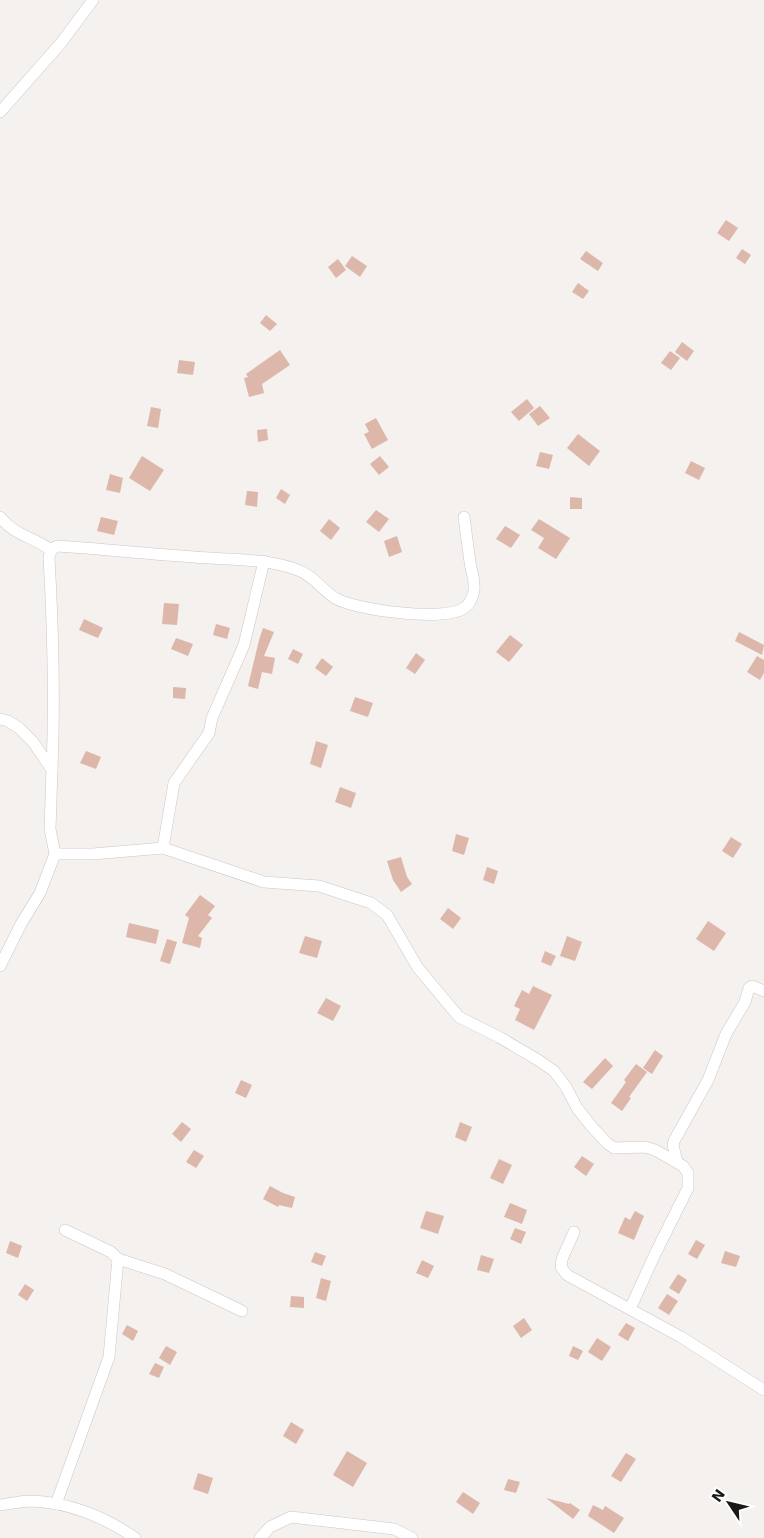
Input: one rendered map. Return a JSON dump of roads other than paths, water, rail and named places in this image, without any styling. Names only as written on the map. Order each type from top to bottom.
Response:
[{"type":"street","points":[[0,112],[61,43],[93,0]]},
{"type":"street","points":[[0,517],[6,525],[18,534],[40,542],[50,550]]},
{"type":"street","points":[[50,550],[58,546],[264,561],[297,569],[309,576],[334,597],[366,609],[442,614],[457,612],[466,608],[472,598],[475,586],[464,517]]},
{"type":"street","points":[[0,966],[21,924],[40,893],[54,854],[50,828],[54,718],[54,649],[50,550]]},
{"type":"street","points":[[164,848],[174,783],[209,733],[212,718],[244,646],[264,561]]},
{"type":"street","points":[[0,719],[8,721],[19,728],[33,742],[52,770]]},
{"type":"street","points":[[54,854],[93,854],[164,848],[264,882],[319,886],[371,903],[387,914],[418,968],[453,1012],[522,1050],[554,1072],[566,1087],[577,1108],[592,1127],[614,1148],[645,1147],[655,1150],[683,1166],[688,1173],[688,1188],[630,1309]]},
{"type":"street","points":[[677,1162],[674,1141],[708,1080],[726,1034],[745,1002],[748,988],[752,986],[764,990]]},
{"type":"street","points":[[65,1230],[111,1252],[118,1259],[165,1274],[242,1310]]},
{"type":"street","points":[[574,1232],[562,1260],[561,1267],[563,1271],[681,1337],[764,1390]]},
{"type":"street","points":[[56,1504],[109,1357],[118,1259]]},
{"type":"street","points":[[0,1505],[30,1501],[56,1504],[98,1516],[135,1538]]},
{"type":"street","points":[[260,1538],[270,1527],[291,1516],[394,1529],[412,1538]]}]
